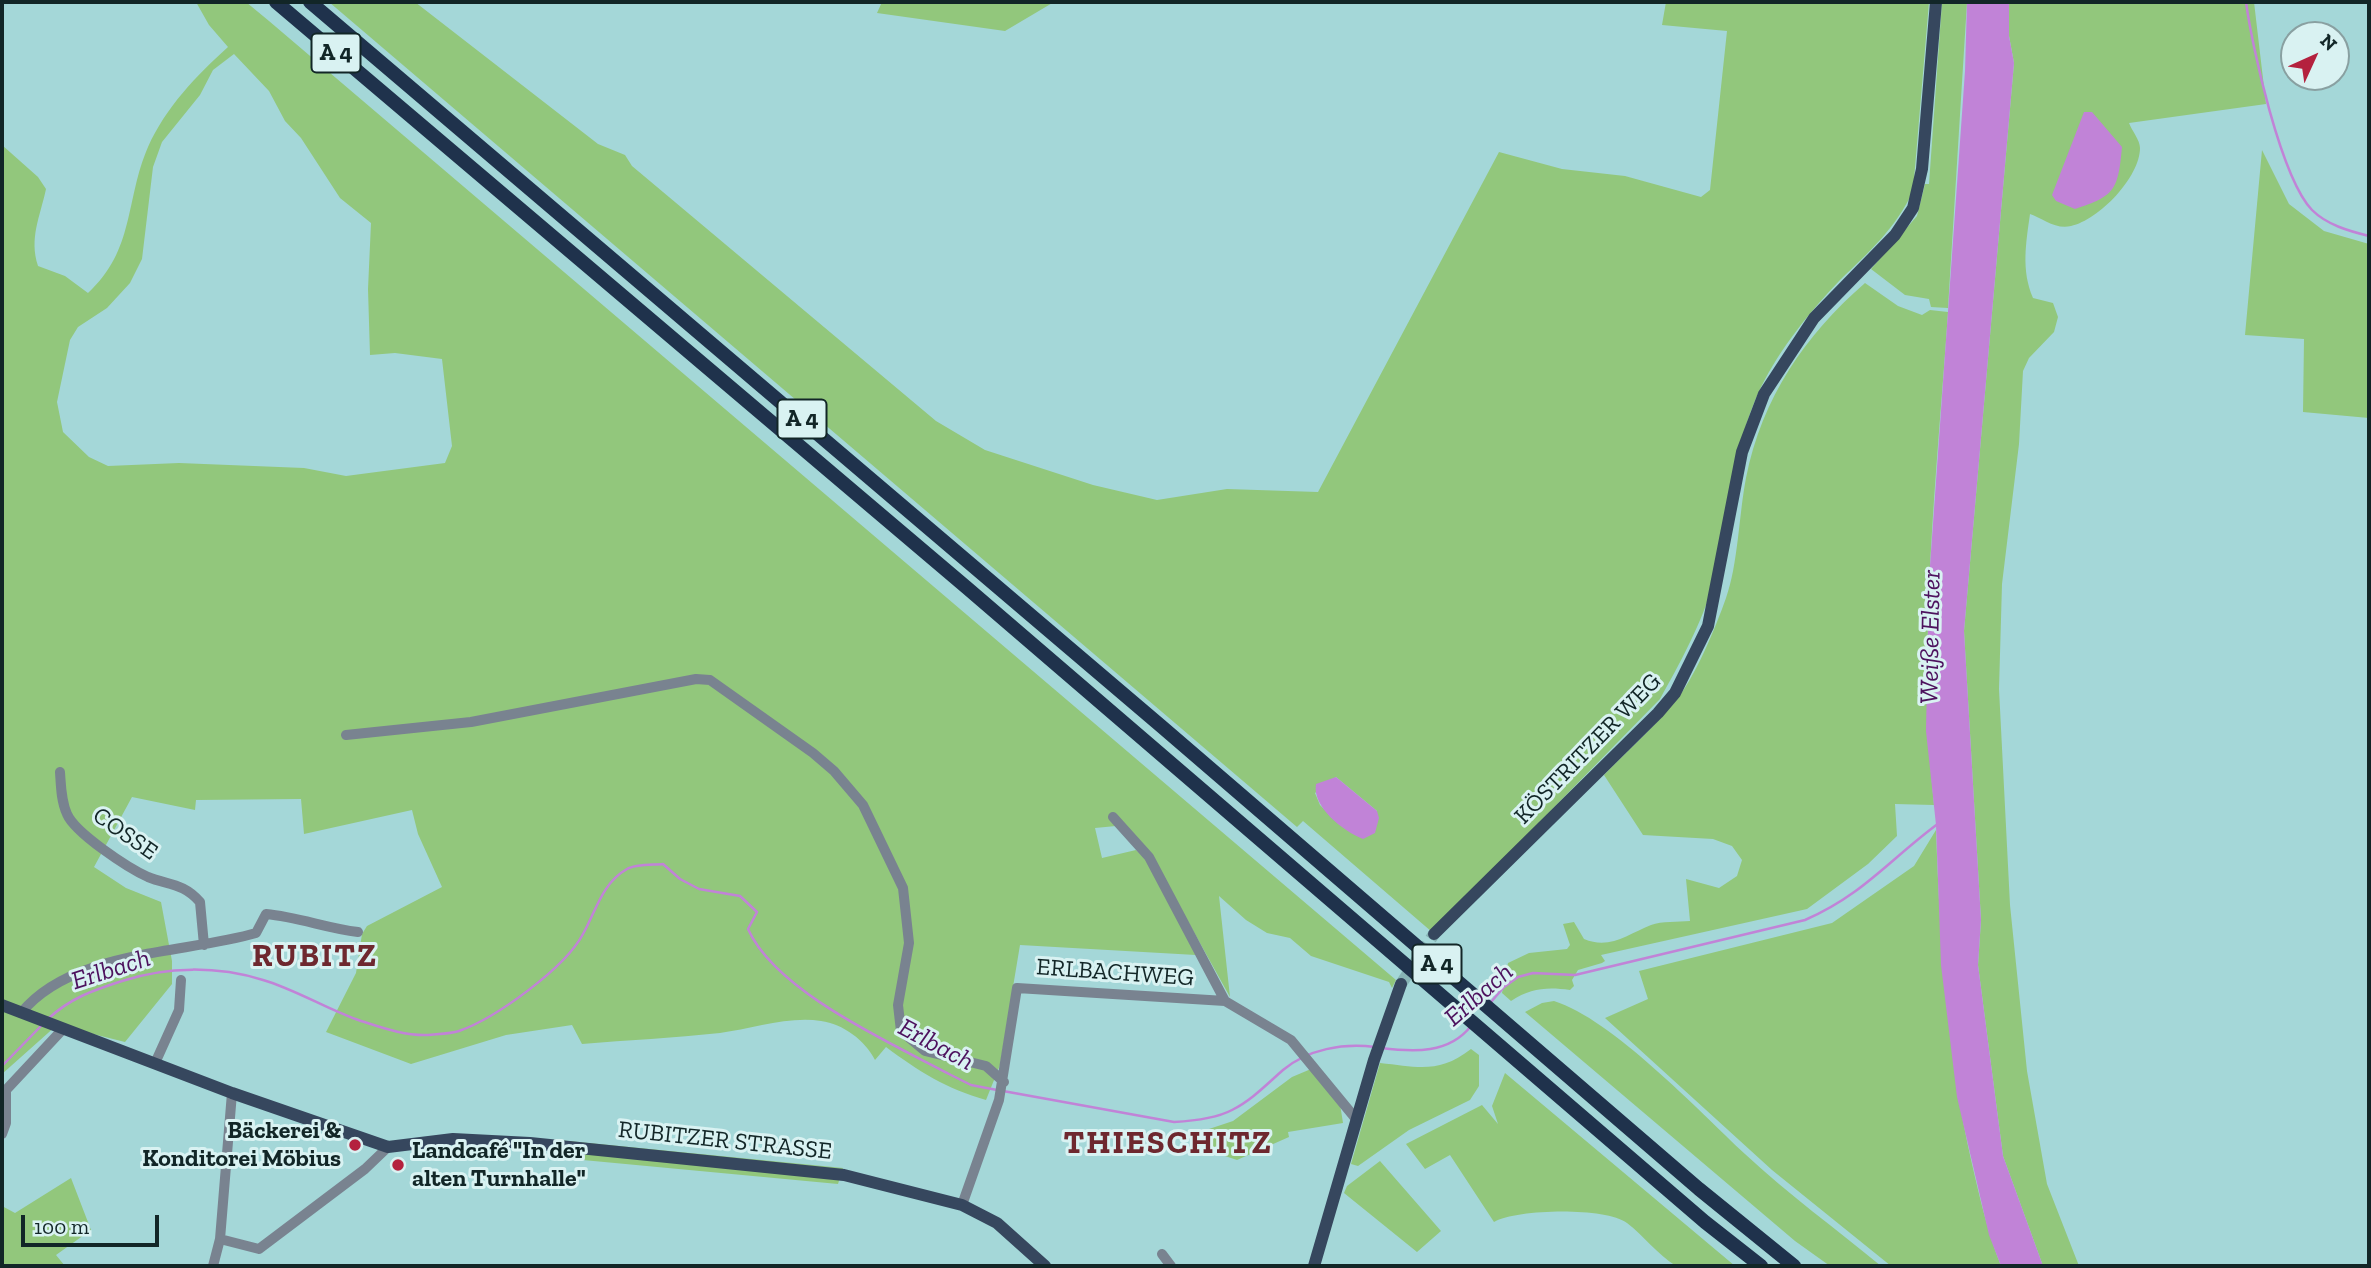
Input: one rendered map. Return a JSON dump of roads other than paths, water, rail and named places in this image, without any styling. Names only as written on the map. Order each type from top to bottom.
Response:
[{"type":"highway","name":"A 4","points":[[276,2],[1761,1266]]},
{"type":"highway","name":"A 4","points":[[310,2],[1581,1088],[1794,1266]]},
{"type":"main road","name":"KÖSTRITZER WEG","points":[[1434,934],[1675,693],[1708,625],[1736,480],[1751,422],[1777,371],[1814,318],[1895,235],[1913,208],[1922,169],[1936,2]]},
{"type":"main road","points":[[1314,1266],[1382,1034],[1401,984]]},
{"type":"main road","points":[[2,1005],[232,1093],[388,1147]]},
{"type":"main road","name":"RUBITZER STRASSE","points":[[388,1147],[453,1139],[530,1143],[844,1175],[962,1205],[997,1223],[1045,1266]]},
{"type":"street","points":[[345,735],[471,722],[696,680],[710,680],[813,753],[853,790],[903,888],[909,943],[898,1005],[901,1031],[925,1051],[986,1066],[1003,1085]]},
{"type":"street","name":"COSSE","points":[[60,772],[68,817],[79,830],[125,864],[148,877],[180,885],[200,902],[204,944]]},
{"type":"street","points":[[1113,817],[1149,857],[1225,1001],[1291,1040],[1356,1119]]},
{"type":"street","points":[[22,1013],[40,994],[99,967],[154,951],[256,933],[266,914],[297,916],[328,928],[358,932]]},
{"type":"street","points":[[156,1062],[179,1010],[181,980]]},
{"type":"street","name":"ERLBACHWEG","points":[[962,1205],[1003,1085],[1017,988],[1225,1001]]},
{"type":"street","points":[[2,1134],[6,1123],[6,1090],[60,1028]]},
{"type":"street","points":[[213,1266],[220,1239],[232,1093]]},
{"type":"street","points":[[220,1239],[259,1250],[365,1169],[388,1147]]},
{"type":"street","points":[[1162,1254],[1171,1266]]},
{"type":"water","name":"Weiße Elster","points":[[1967,2],[2009,2],[2009,36],[2014,63],[1964,631],[1981,920],[1978,965],[2003,1156],[2043,1266],[2001,1266],[1989,1235],[1957,1097],[1941,965],[1936,825],[1926,731],[1929,580],[1965,71]]},
{"type":"water","points":[[2084,112],[2092,112],[2122,147],[2119,173],[2112,189],[2099,200],[2075,209],[2056,201],[2052,195]]},
{"type":"water","points":[[1336,777],[1377,811],[1379,818],[1375,833],[1363,839],[1338,824],[1324,809],[1316,793],[1316,784]]},
{"type":"waterway","points":[[2246,2],[2254,49],[2270,111],[2289,170],[2301,194],[2312,210],[2324,220],[2369,236]]},
{"type":"waterway","name":"Erlbach","points":[[1491,1002],[1504,987],[1518,977],[1533,973],[1575,975],[1805,920],[1860,888],[1939,823]]},
{"type":"waterway","name":"Erlbach","points":[[48,1019],[74,1000],[112,984],[175,970],[210,970],[263,980],[369,1024],[394,1031],[419,1035],[455,1032],[510,1004],[561,962],[583,934],[600,898],[618,875],[635,866],[663,864],[680,879],[699,889],[740,896],[757,912],[748,929],[762,952],[783,974],[838,1014],[971,1085],[997,1090]]},
{"type":"waterway","name":"Erlbach","points":[[2,1066],[41,1026]]},
{"type":"waterway","name":"Erlbach","points":[[1381,1048],[1430,1049],[1452,1042],[1471,1026]]},
{"type":"waterway","name":"Erlbach","points":[[1003,1091],[1174,1122],[1196,1120],[1218,1116],[1239,1106],[1283,1070],[1315,1052],[1338,1047],[1375,1047]]},
{"type":"tunnel","points":[[1401,984],[1434,934]]},
{"type":"place","name":"Bäckerei & Konditorei Möbius","points":[[355,1145]]},
{"type":"place","name":"Landcafé \"In der alten Turnhalle\"","points":[[398,1165]]},
{"type":"district","name":"RUBITZ","points":[[315,957]]},
{"type":"district","name":"THIESCHITZ","points":[[1168,1144]]}]
